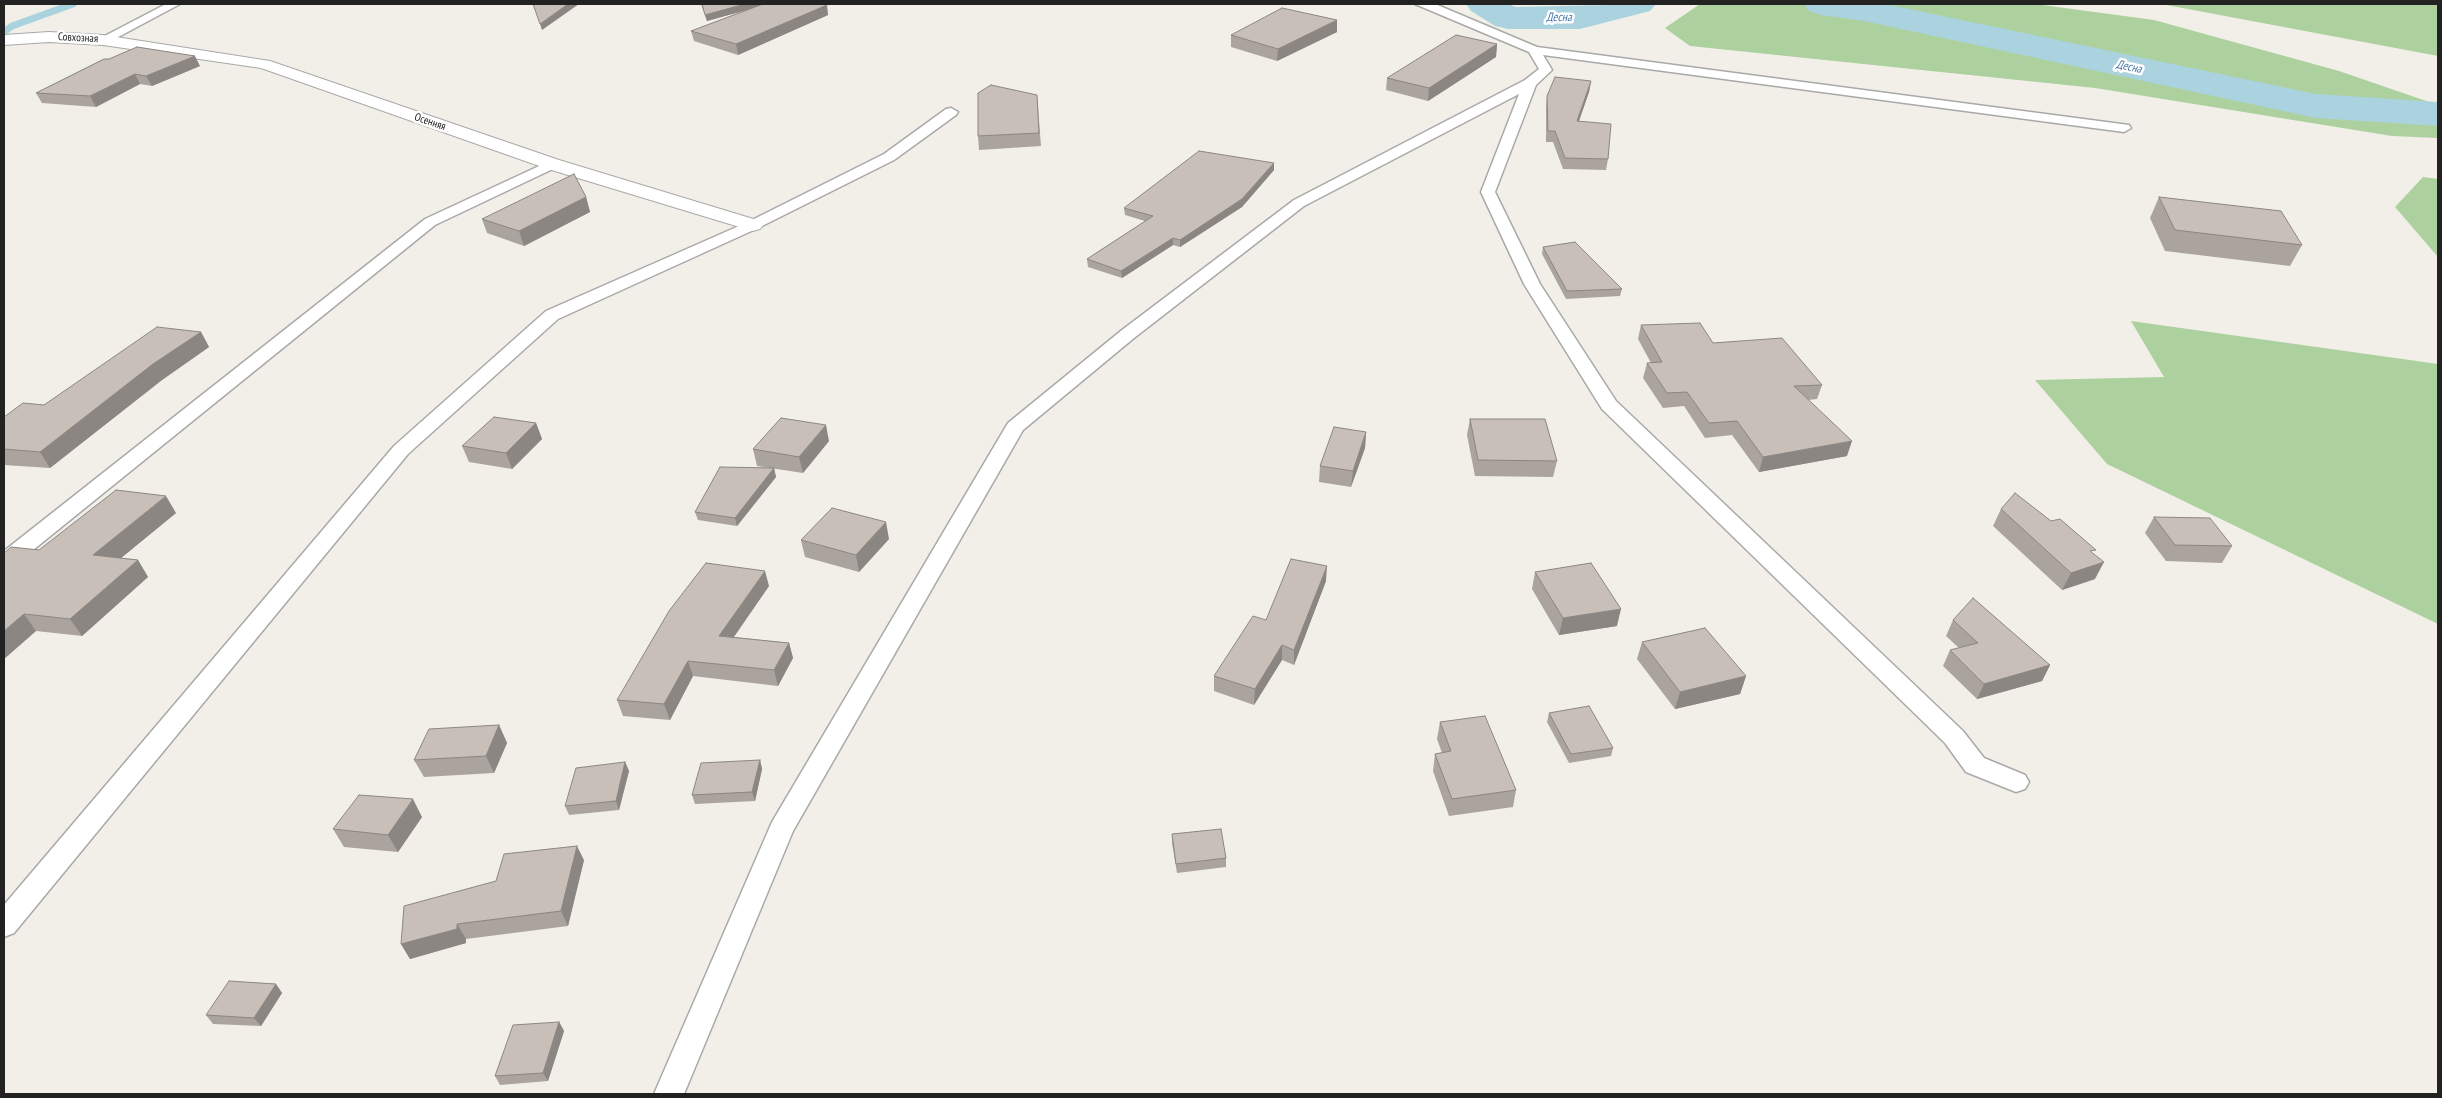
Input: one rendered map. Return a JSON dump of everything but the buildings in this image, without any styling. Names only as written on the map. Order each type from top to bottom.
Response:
[{"type":"street","name":"Совхозная","points":[[4,40],[49,37],[103,40]]},
{"type":"street","name":"Осенняя","points":[[103,40],[264,64],[552,164],[753,225]]},
{"type":"lane","name":"Совхозная","points":[[103,40],[174,4]]},
{"type":"lane","points":[[1420,4],[1428,5],[1534,50],[2124,128]]},
{"type":"lane","points":[[669,1094],[781,830],[1016,427],[1128,334],[1299,203],[1530,83],[1546,70],[1534,50]]},
{"type":"lane","points":[[1530,83],[1488,192],[1532,284],[1609,406],[1954,737],[1975,765],[2016,782]]},
{"type":"lane","points":[[4,925],[401,450],[552,315],[753,225],[888,157],[951,112]]},
{"type":"lane","points":[[4,562],[430,222],[552,164]]},
{"type":"green space","points":[[1700,4],[2035,4],[2154,20],[2339,71],[2438,105],[2438,138],[2392,136],[2095,88],[1690,46],[1665,28]]},
{"type":"green space","points":[[2161,4],[2438,4],[2438,56]]},
{"type":"green space","points":[[2423,177],[2438,179],[2438,257],[2395,207]]},
{"type":"green space","points":[[2131,321],[2438,364],[2438,624],[2107,464],[2035,380],[2164,377]]},
{"type":"waterway","points":[[4,32],[12,26],[73,4]]},
{"type":"waterway","name":"Десна","points":[[1483,4],[1508,18],[1580,18],[1638,4]]},
{"type":"waterway","name":"Десна","points":[[1821,4],[1864,10],[2316,106],[2438,114]]}]
